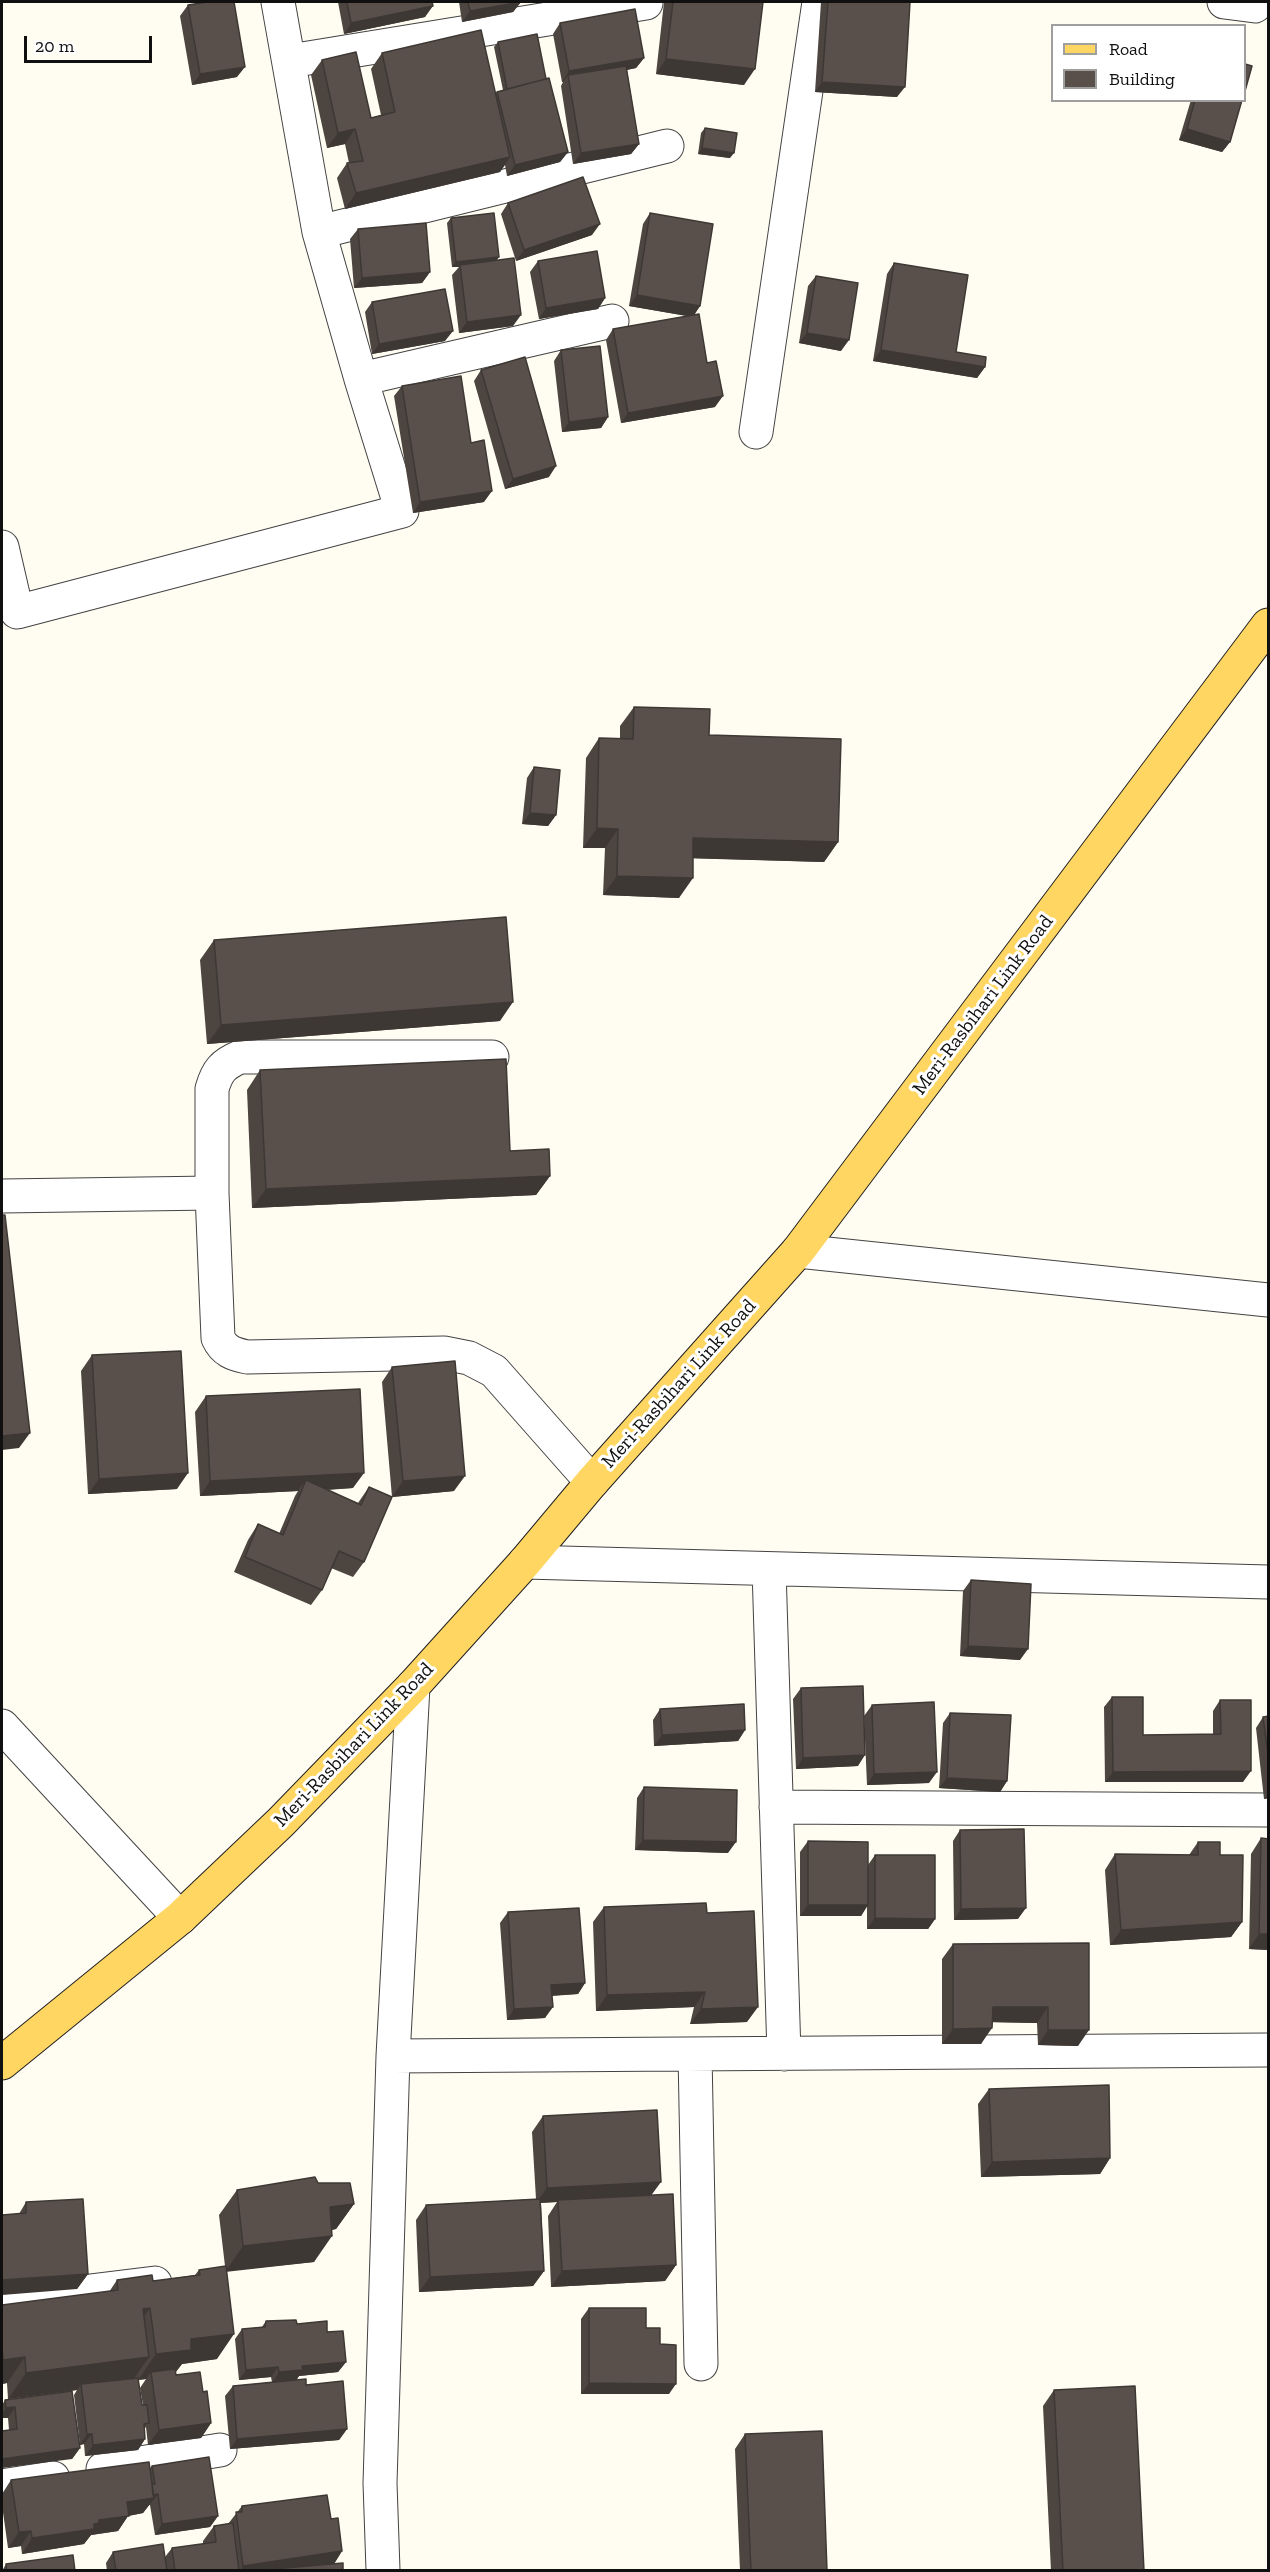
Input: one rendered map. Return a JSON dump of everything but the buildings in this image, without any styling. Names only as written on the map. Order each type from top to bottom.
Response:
[{"type":"main road","name":"Meri-Rasbihari Link Road","points":[[2,2063],[180,1918],[281,1822],[413,1686],[525,1562],[592,1482],[798,1251],[1269,625]]},
{"type":"street","points":[[2,547],[17,612],[402,510],[361,379],[319,232],[278,2]]},
{"type":"street","points":[[756,432],[819,2]]},
{"type":"street","points":[[290,61],[646,3]]},
{"type":"street","points":[[319,232],[667,146]]},
{"type":"street","points":[[361,379],[612,321]]},
{"type":"street","points":[[492,1057],[240,1057],[225,1063],[216,1074],[212,1089],[212,1193],[219,1338],[223,1347],[234,1354],[247,1357],[444,1353],[469,1358],[494,1371],[592,1482]]},
{"type":"street","points":[[2,1196],[212,1193]]},
{"type":"street","points":[[798,1251],[1269,1300]]},
{"type":"street","points":[[525,1562],[1269,1582]]},
{"type":"street","points":[[769,1569],[784,2054]]},
{"type":"street","points":[[382,2571],[380,2483],[393,2056],[413,1686]]},
{"type":"street","points":[[2,1725],[180,1918]]},
{"type":"street","points":[[776,1807],[1269,1810]]},
{"type":"street","points":[[393,2056],[1269,2050]]},
{"type":"street","points":[[695,2054],[701,2364]]},
{"type":"street","points":[[2,2302],[187,2279]]},
{"type":"street","points":[[2,2486],[220,2450]]}]
